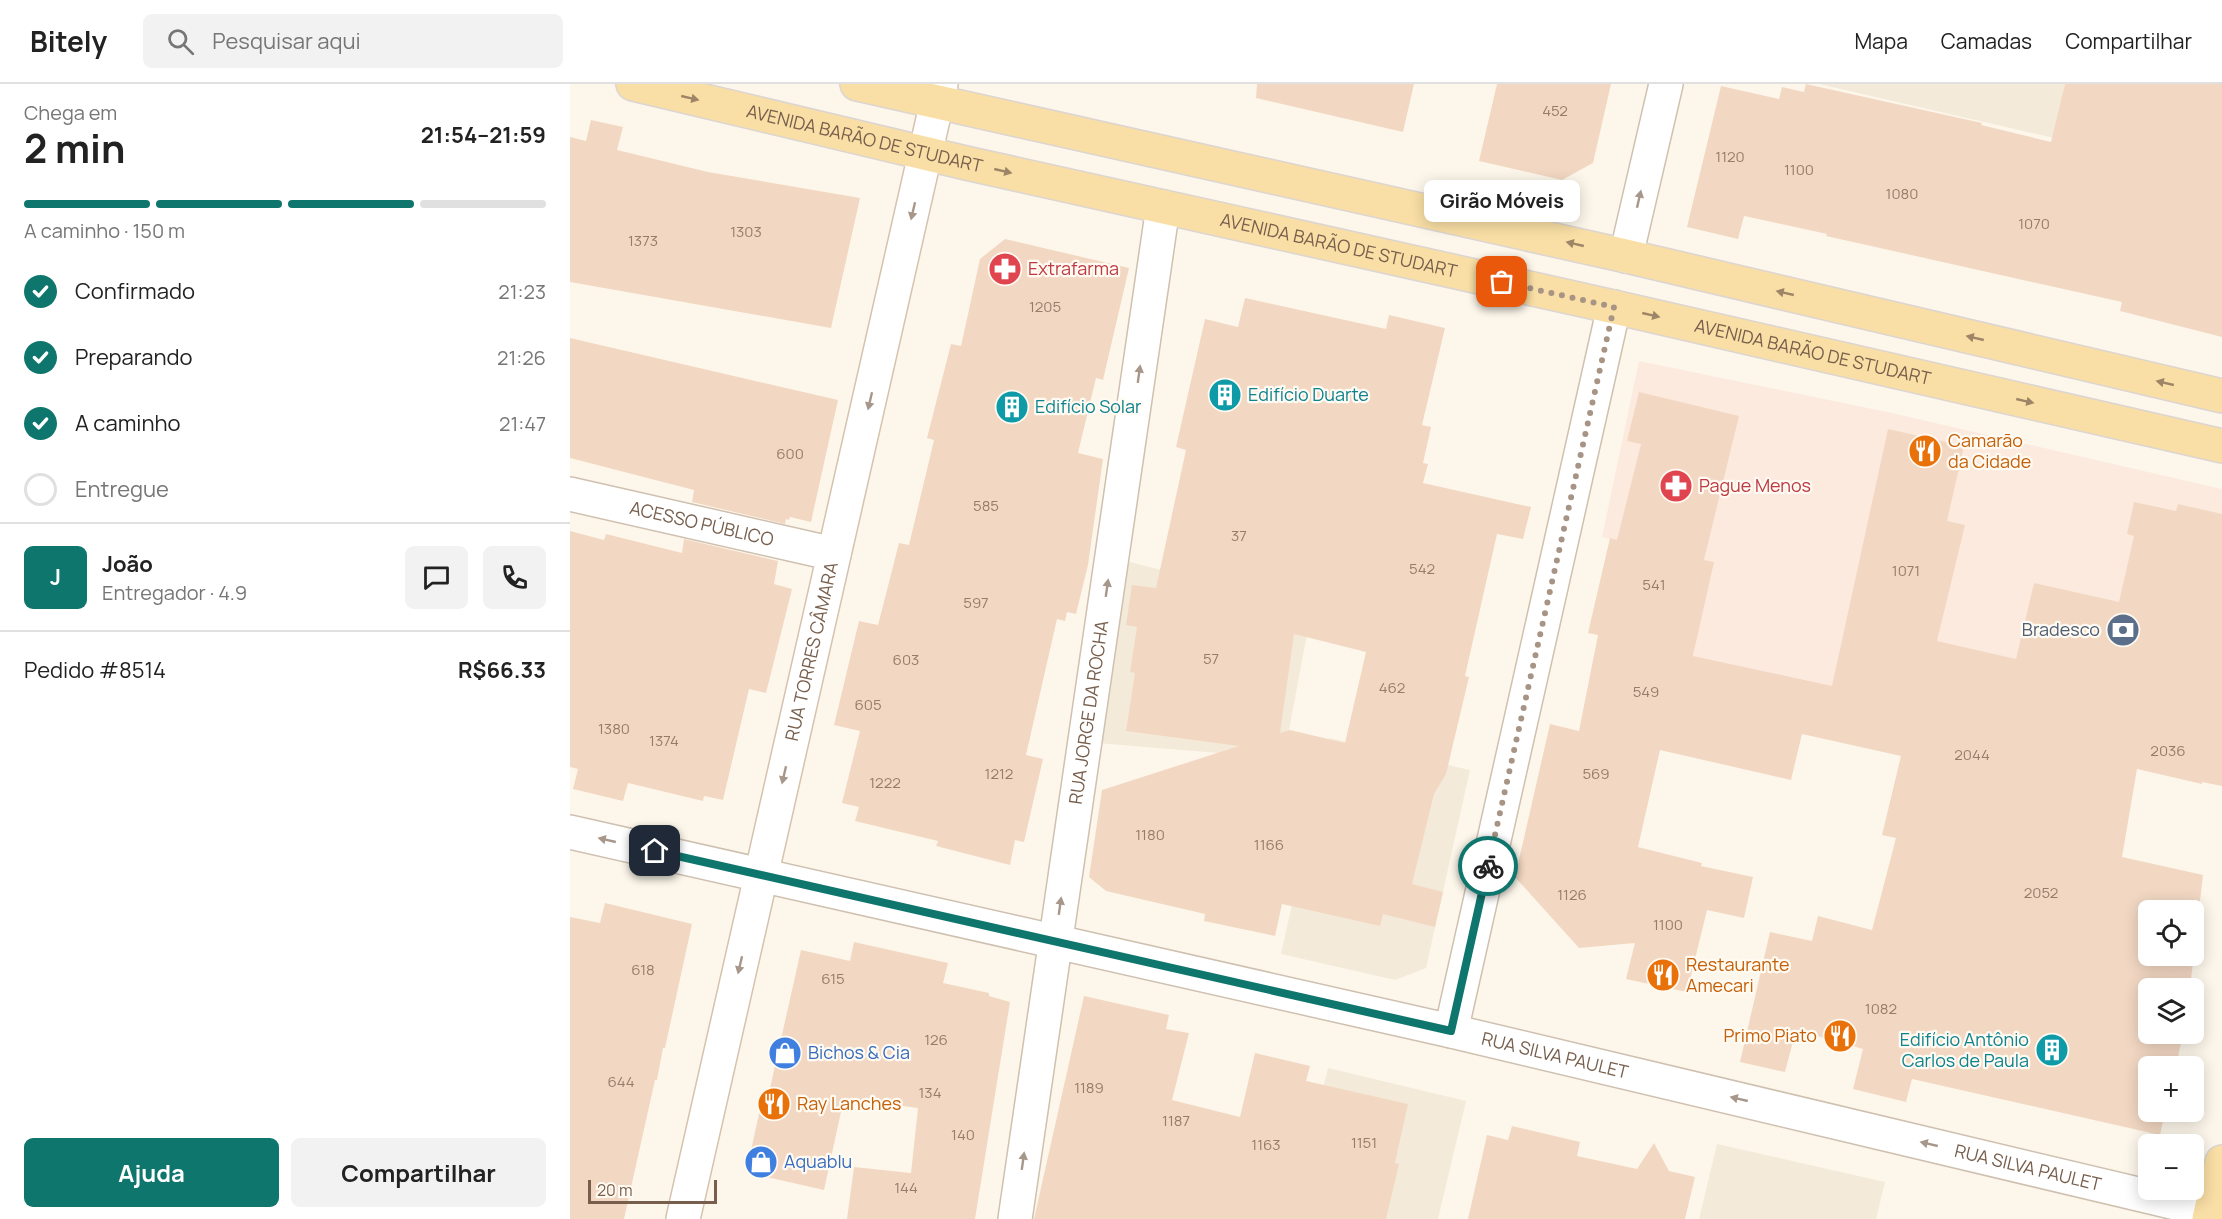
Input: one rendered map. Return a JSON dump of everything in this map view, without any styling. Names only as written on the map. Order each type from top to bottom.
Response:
[{"type":"main road","name":"AVENIDA BARÃO DE STUDART","points":[[633,84],[1163,207],[2222,446]]},
{"type":"main road","points":[[856,84],[939,93],[2222,396]]},
{"type":"main road","points":[[2214,1215],[2222,1162]]},
{"type":"street","points":[[1626,256],[1666,84]]},
{"type":"street","name":"RUA TORRES CÂMARA","points":[[683,1219],[939,93]]},
{"type":"street","name":"RUA JORGE DA ROCHA","points":[[1015,1219],[1163,207]]},
{"type":"street","points":[[1451,1031],[1614,307]]},
{"type":"street","name":"ACESSO PÚBLICO","points":[[570,494],[834,554]]},
{"type":"street","name":"RUA SILVA PAULET","points":[[570,832],[1451,1031],[2214,1215]]},
{"type":"shaded area","points":[[1819,84],[2065,84],[2054,138]]},
{"type":"shaded area","points":[[1639,361],[1892,413],[2222,489],[2222,730],[1920,708],[1693,658],[1711,562],[1602,537]]},
{"type":"shaded area","points":[[1126,561],[1312,608],[1282,767],[1218,753],[1097,743]]},
{"type":"shaded area","points":[[1329,738],[1470,770],[1426,968],[1395,980],[1281,954]]},
{"type":"shaded area","points":[[1328,1068],[1466,1101],[1438,1219],[1291,1219]]},
{"type":"shaded area","points":[[1717,1144],[1885,1182],[1876,1219],[1699,1219]]},
{"type":"building","points":[[1257,84],[1414,84],[1403,132],[1256,98]]},
{"type":"building","points":[[1497,84],[1611,84],[1593,163],[1562,180],[1479,161]]},
{"type":"building","points":[[1806,84],[1982,123],[1981,125],[2051,142],[2065,84],[2222,84],[2222,337],[2120,311],[2122,302],[1744,216],[1738,239],[1687,227],[1721,86],[1779,99],[1782,87],[1804,92]]},
{"type":"building","points":[[591,120],[623,127],[617,150],[708,172],[860,198],[831,328],[570,282],[570,137],[586,141]]},
{"type":"building","points":[[1005,239],[1129,268],[1103,380],[1096,378],[1078,453],[1103,459],[1088,565],[1076,614],[1067,612],[1065,621],[1057,619],[1026,755],[1043,759],[1024,842],[1015,840],[1010,865],[936,846],[938,841],[855,821],[859,807],[842,803],[860,731],[834,725],[859,621],[878,625],[899,543],[909,545],[934,440],[927,438],[951,344],[961,346],[980,259]]},
{"type":"building","points":[[1245,298],[1386,329],[1389,315],[1445,328],[1422,425],[1431,427],[1423,463],[1428,464],[1423,483],[1531,507],[1523,539],[1497,534],[1465,676],[1469,677],[1446,774],[1434,794],[1412,884],[1443,892],[1435,927],[1383,914],[1380,926],[1282,904],[1275,936],[1204,921],[1205,914],[1106,891],[1089,877],[1102,790],[1239,746],[1126,731],[1135,673],[1130,672],[1137,627],[1126,625],[1132,585],[1156,588],[1186,450],[1176,447],[1205,319],[1238,327]],"holes":[[[1294,634],[1366,652],[1345,743],[1290,730],[1280,733]]]},
{"type":"building","points":[[570,338],[838,400],[811,522],[790,517],[789,520],[786,519],[785,524],[692,502],[694,490],[570,458]]},
{"type":"building","points":[[1639,392],[1739,416],[1704,560],[1714,562],[1693,656],[1832,686],[1888,429],[1964,446],[1947,521],[1965,525],[1937,641],[2016,659],[2034,583],[2119,602],[2134,536],[2127,534],[2134,502],[2176,511],[2178,504],[2222,514],[2222,786],[2202,782],[2202,784],[2137,769],[2122,857],[2203,875],[2200,900],[2138,900],[2138,966],[2193,966],[2191,978],[2138,978],[2138,1044],[2181,1044],[2178,1056],[2138,1056],[2138,1122],[2163,1122],[2160,1134],[1912,1079],[1906,1102],[1853,1089],[1863,1049],[1796,1030],[1785,1072],[1740,1062],[1770,932],[1812,941],[1818,916],[1872,930],[1896,838],[1882,835],[1901,756],[1802,734],[1791,780],[1660,750],[1638,847],[1702,863],[1701,866],[1753,877],[1744,918],[1707,910],[1687,992],[1626,979],[1635,943],[1579,948],[1515,877],[1550,724],[1579,731],[1598,635],[1588,633],[1610,538],[1617,540],[1641,444],[1627,441]]},
{"type":"building","points":[[570,531],[604,540],[606,534],[682,553],[684,539],[778,561],[774,584],[792,589],[766,693],[749,689],[723,800],[704,796],[703,801],[628,783],[623,801],[573,789],[578,769],[570,767]]},
{"type":"building","points":[[605,903],[692,924],[624,1219],[570,1219],[570,917],[600,923]]},
{"type":"building","points":[[854,942],[948,963],[943,983],[989,993],[989,996],[1010,1002],[975,1219],[847,1219],[854,1167],[911,1173],[918,1108],[844,1098],[824,1190],[749,1173],[752,1160],[749,1159],[763,1096],[768,1097],[801,950],[850,961]]},
{"type":"building","points":[[1084,996],[1169,1015],[1166,1029],[1189,1033],[1172,1100],[1240,1117],[1255,1053],[1310,1066],[1306,1081],[1408,1104],[1395,1163],[1399,1164],[1386,1219],[1034,1219]]},
{"type":"building","points":[[1512,1126],[1580,1142],[1577,1156],[1637,1169],[1654,1143],[1669,1171],[1695,1177],[1685,1219],[1468,1219],[1487,1135],[1508,1140]]},
{"type":"way so far","points":[[1488,866],[1614,307],[1502,282]]},
{"type":"place","name":"Extrafarma","points":[[1005,269]]},
{"type":"place","name":"Girão Móveis","points":[[1502,282]]},
{"type":"place","name":"Edifício Duarte","points":[[1225,395]]},
{"type":"place","name":"Edifício Solar","points":[[1012,407]]},
{"type":"place","name":"Camarão da Cidade","points":[[1925,451]]},
{"type":"place","name":"Pague Menos","points":[[1676,486]]},
{"type":"place","name":"Bradesco","points":[[2123,630]]},
{"type":"place","name":"Restaurante Amecari","points":[[1663,975]]},
{"type":"place","name":"Primo Piato","points":[[1840,1036]]},
{"type":"place","name":"Edifício Antônio Carlos de Paula","points":[[2052,1050]]},
{"type":"place","name":"Bichos & Cia","points":[[785,1053]]},
{"type":"place","name":"Ray Lanches","points":[[774,1104]]},
{"type":"place","name":"Aquablu","points":[[761,1162]]},
{"type":"route","points":[[655,851],[1451,1031],[1488,866]]}]
